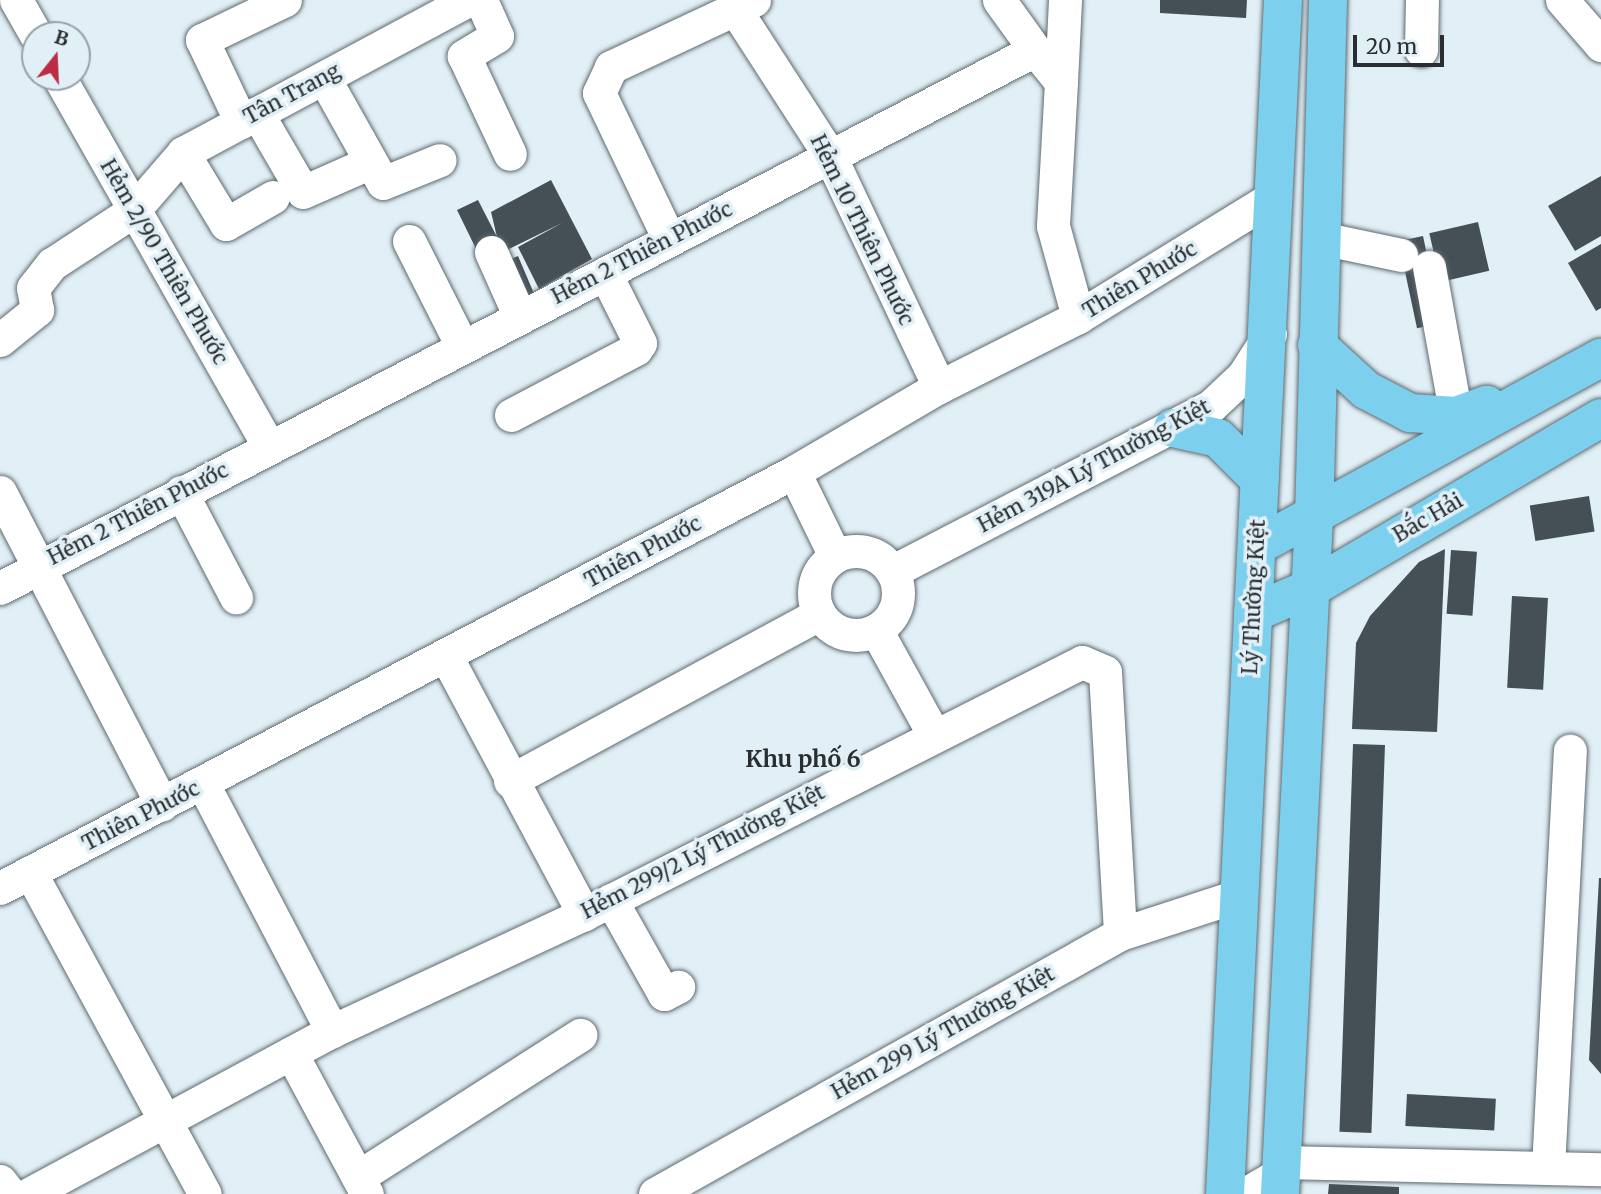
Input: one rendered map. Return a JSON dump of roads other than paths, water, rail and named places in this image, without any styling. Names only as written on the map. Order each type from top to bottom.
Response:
[{"type":"main road","name":"Lý Thường Kiệt","points":[[1225,1194],[1256,546],[1271,333],[1283,0]]},
{"type":"main road","points":[[1281,1176],[1314,518],[1328,0]]},
{"type":"main road","points":[[1317,345],[1389,405],[1410,413],[1456,416],[1586,366]]},
{"type":"main road","points":[[1256,546],[1314,518],[1586,366]]},
{"type":"main road","name":"Bắc Hải","points":[[1253,614],[1311,588],[1601,418]]},
{"type":"main road","points":[[1173,428],[1218,438],[1260,480]]},
{"type":"street","points":[[16,0],[28,21]]},
{"type":"street","points":[[285,0],[202,40],[249,118],[303,192],[371,162]]},
{"type":"street","name":"Tân Trang","points":[[0,340],[37,310],[33,288],[52,264],[134,211],[183,153],[468,0]]},
{"type":"street","points":[[481,0],[497,36],[464,57],[510,154]]},
{"type":"street","points":[[999,0],[1061,82]]},
{"type":"street","points":[[1065,0],[1053,226],[1078,317]]},
{"type":"street","points":[[1421,50],[1422,0]]},
{"type":"street","points":[[1562,0],[1601,45]]},
{"type":"street","points":[[669,239],[599,93],[611,67],[743,3]]},
{"type":"street","name":"Hẻm 10 Thiên Phước","points":[[743,3],[830,156],[939,387]]},
{"type":"street","name":"Hẻm 2 Thiên Phước","points":[[0,589],[42,564],[1035,50]]},
{"type":"street","points":[[324,78],[383,183],[440,160]]},
{"type":"street","name":"Hẻm 2/90 Thiên Phước","points":[[67,91],[269,447]]},
{"type":"street","points":[[183,153],[226,224],[273,197]]},
{"type":"street","name":"Thiên Phước","points":[[0,888],[203,785],[794,472],[939,387],[1078,317],[1275,196]]},
{"type":"street","points":[[1321,238],[1415,261],[1437,280],[1456,416]]},
{"type":"street","points":[[409,241],[462,346]]},
{"type":"street","points":[[491,252],[520,317]]},
{"type":"street","points":[[511,415],[636,349],[640,343],[605,273]]},
{"type":"street","name":"Hẻm 319A Lý Thường Kiệt","points":[[893,571],[1173,428],[1230,391],[1271,333]]},
{"type":"street","points":[[794,472],[835,555]]},
{"type":"street","points":[[0,492],[42,564],[162,804]]},
{"type":"street","points":[[181,492],[236,597]]},
{"type":"street","points":[[873,554],[893,571],[898,598],[876,630],[851,635],[819,614],[817,575],[835,555],[873,554]]},
{"type":"street","points":[[510,781],[819,614]]},
{"type":"street","points":[[876,630],[934,734]]},
{"type":"street","points":[[446,656],[510,781],[597,907],[664,994],[678,987]]},
{"type":"street","name":"Hẻm 299/2 Lý Thường Kiệt","points":[[29,1194],[332,1031],[597,907],[934,734],[1082,662],[1105,672],[1120,933]]},
{"type":"street","points":[[1548,1168],[1570,751]]},
{"type":"street","points":[[203,785],[332,1031]]},
{"type":"street","points":[[30,872],[205,1194]]},
{"type":"street","name":"Hẻm 299 Lý Thường Kiệt","points":[[655,1194],[1120,933],[1240,895]]},
{"type":"street","points":[[291,1053],[362,1186],[579,1035]]},
{"type":"street","points":[[1245,1194],[1281,1176],[1548,1168],[1601,1169]]},
{"type":"street","points":[[0,1181],[10,1194]]},
{"type":"district","name":"Khu phố 6","points":[[803,759]]}]
